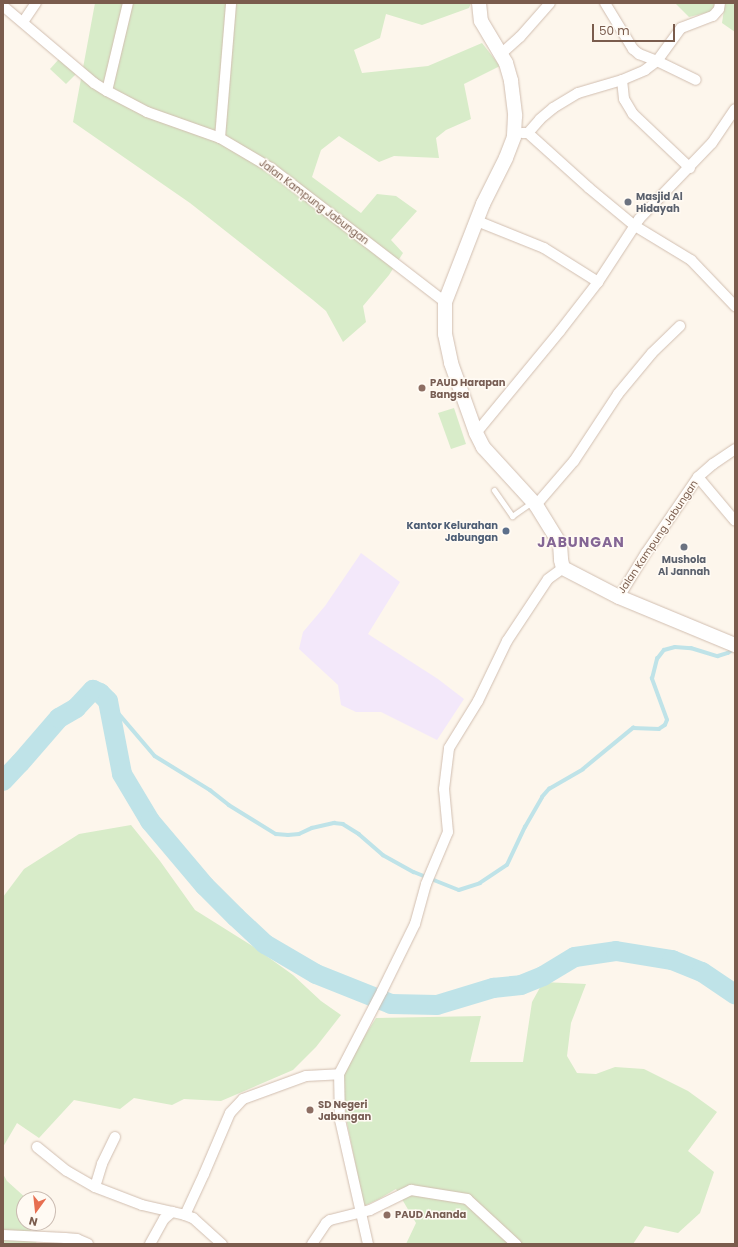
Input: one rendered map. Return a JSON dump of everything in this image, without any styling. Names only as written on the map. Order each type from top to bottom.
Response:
[{"type":"street","points":[[23,22],[36,3]]},
{"type":"street","points":[[107,91],[128,3]]},
{"type":"street","points":[[220,138],[231,3]]},
{"type":"street","points":[[479,3],[481,21],[502,53],[511,81],[514,137],[506,158],[476,221],[445,302],[445,334],[452,363],[476,433],[483,447],[534,503],[560,544],[563,568],[619,597],[732,643]]},
{"type":"street","points":[[502,53],[520,37],[550,3]]},
{"type":"street","points":[[605,3],[633,49],[639,54],[696,80]]},
{"type":"street","points":[[514,137],[528,133],[540,119],[553,108],[578,93],[622,80],[645,70],[657,61],[681,28],[713,16],[719,9],[720,3]]},
{"type":"street","name":"Jalan Kampung Jabungan","points":[[3,6],[94,83],[107,91],[147,112],[220,138],[271,168],[445,302]]},
{"type":"street","points":[[622,80],[624,99],[633,114],[690,168]]},
{"type":"street","points":[[476,433],[554,340],[598,282],[635,226],[712,143],[735,109]]},
{"type":"street","points":[[528,133],[589,188],[635,226],[691,260],[735,306]]},
{"type":"street","points":[[476,221],[544,248],[598,282]]},
{"type":"street","points":[[534,503],[574,461],[618,394],[652,353],[680,326]]},
{"type":"street","name":"Jalan Kampung Jabungan","points":[[619,597],[646,553],[698,477],[713,464],[735,449]]},
{"type":"street","name":"Jalan Kampung Jabungan","points":[[698,477],[735,522]]},
{"type":"street","points":[[368,1244],[340,1120],[339,1074],[372,1012],[415,924],[426,884],[448,832],[444,789],[449,748],[478,702],[507,641],[548,579],[563,568]]},
{"type":"street","points":[[185,1215],[230,1113],[243,1099],[306,1076],[339,1074]]},
{"type":"street","points":[[94,1187],[102,1164],[115,1137]]},
{"type":"street","points":[[37,1147],[67,1171],[94,1187],[142,1205],[193,1218],[222,1244]]},
{"type":"street","points":[[312,1244],[326,1222],[361,1213],[411,1190],[461,1198],[472,1203],[516,1244]]},
{"type":"street","points":[[150,1244],[164,1219],[172,1212]]},
{"type":"street","points":[[3,1235],[77,1239],[88,1244]]},
{"type":"lane","points":[[494,490],[512,516],[534,503]]},
{"type":"shaded area","points":[[361,553],[400,582],[368,634],[438,679],[464,699],[437,740],[381,712],[356,712],[341,705],[338,685],[299,649],[303,632],[325,606]]},
{"type":"green space","points":[[95,3],[471,3],[469,8],[422,25],[386,14],[380,38],[354,50],[362,73],[428,66],[482,43],[500,66],[464,84],[471,119],[446,130],[436,138],[439,158],[394,156],[379,162],[339,136],[321,150],[312,177],[361,213],[377,194],[396,196],[417,211],[391,240],[403,253],[389,275],[363,306],[366,322],[343,342],[326,311],[313,300],[190,203],[73,122]]},
{"type":"green space","points":[[675,3],[716,3],[714,11],[689,17]]},
{"type":"green space","points":[[725,3],[735,3],[735,32],[722,23]]},
{"type":"green space","points":[[59,59],[76,74],[66,84],[50,69]]},
{"type":"green space","points":[[454,408],[466,444],[451,449],[438,413]]},
{"type":"green space","points":[[131,825],[160,861],[195,910],[254,947],[293,975],[321,1001],[341,1015],[316,1047],[293,1070],[221,1101],[184,1099],[172,1105],[134,1098],[120,1109],[74,1100],[39,1138],[17,1123],[3,1147],[3,897],[24,869],[79,834]]},
{"type":"green space","points":[[543,982],[586,984],[571,1023],[567,1056],[577,1073],[596,1074],[615,1067],[644,1069],[688,1091],[717,1112],[688,1151],[714,1172],[700,1213],[678,1233],[645,1226],[633,1244],[406,1244],[416,1223],[396,1189],[364,1206],[347,1123],[341,1073],[376,1018],[481,1016],[470,1062],[523,1062],[532,1002]]},
{"type":"green space","points":[[3,1174],[7,1181],[18,1191],[16,1191],[16,1231],[31,1231],[37,1244],[3,1244]]},
{"type":"waterway","points":[[108,701],[155,756],[210,790],[229,805],[276,834],[299,834],[312,828],[334,823],[343,824],[359,834],[383,855],[414,872],[459,890],[480,883],[507,865],[525,827],[542,797],[549,789],[583,769],[633,728],[659,729],[665,725],[667,720],[652,679],[657,659],[664,650],[675,647],[691,648],[718,656],[728,653],[734,649]]},
{"type":"waterway","points":[[3,781],[59,718],[76,708],[93,690],[100,693],[108,701],[122,774],[150,821],[205,886],[265,944],[316,974],[391,1004],[437,1005],[493,988],[521,985],[543,976],[575,957],[616,951],[672,960],[702,972],[735,994]]},
{"type":"place","name":"Masjid Al Hidayah","points":[[628,202]]},
{"type":"place","name":"PAUD Harapan Bangsa","points":[[422,388]]},
{"type":"place","name":"Kantor Kelurahan Jabungan","points":[[506,531]]},
{"type":"place","name":"Mushola Al Jannah","points":[[684,547]]},
{"type":"place","name":"SD Negeri Jabungan","points":[[310,1110]]},
{"type":"place","name":"PAUD Ananda","points":[[387,1215]]},
{"type":"district","name":"JABUNGAN","points":[[581,542]]}]
